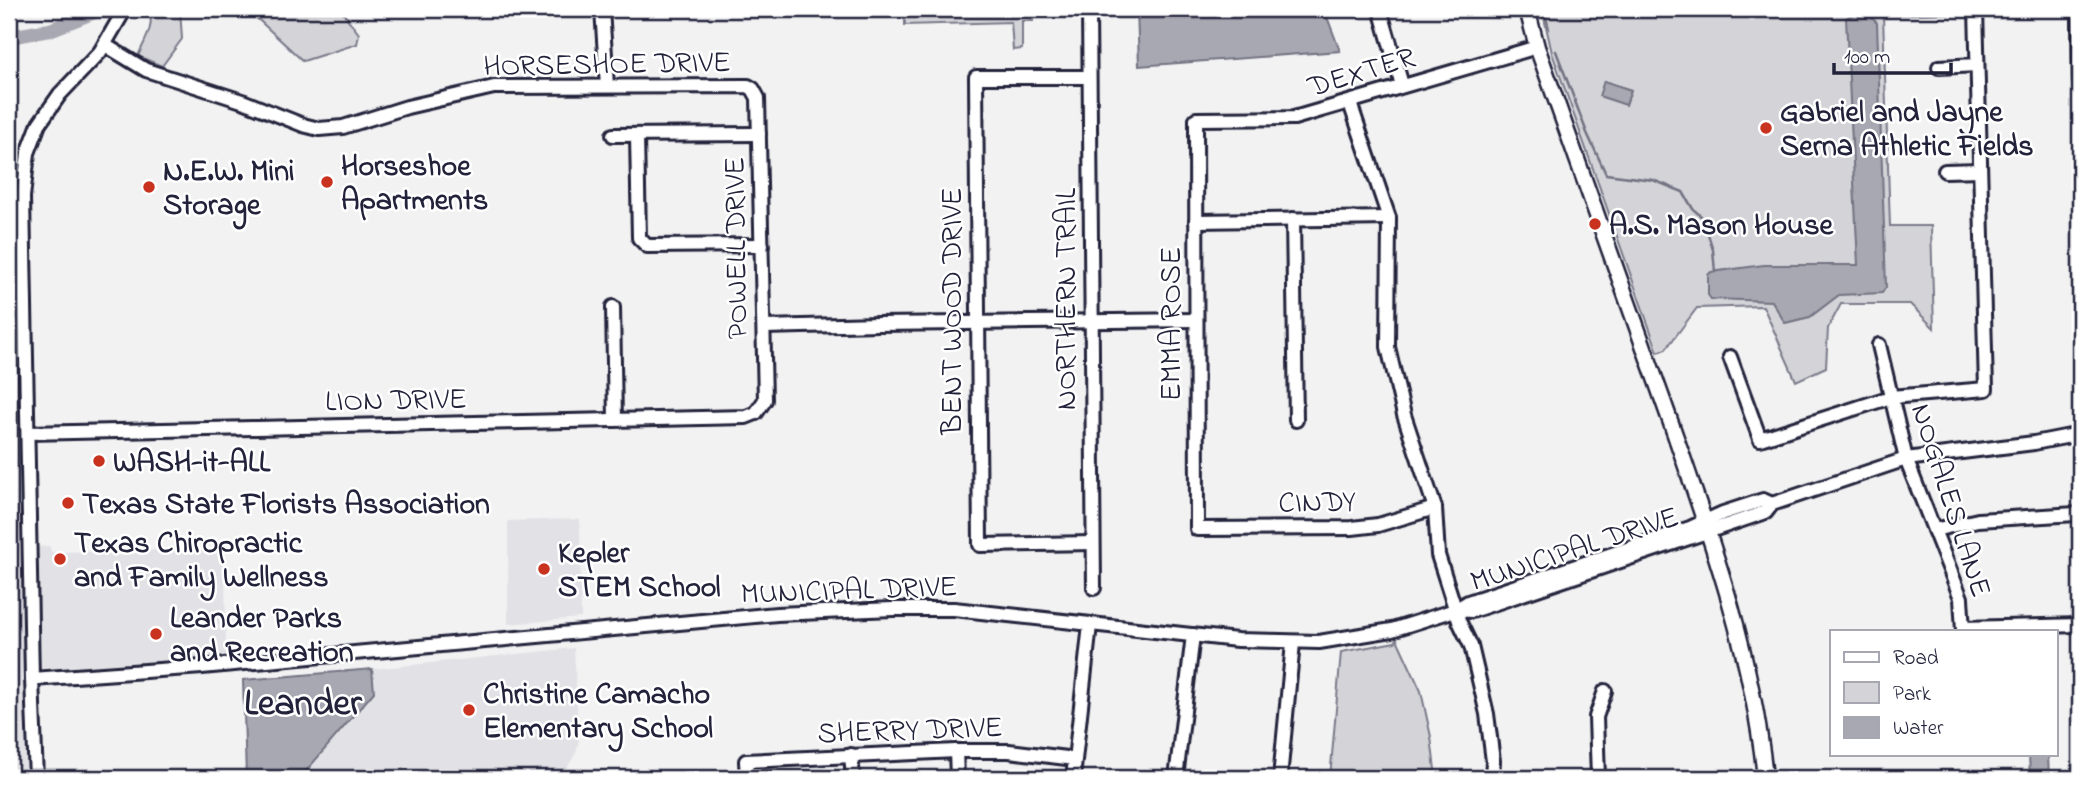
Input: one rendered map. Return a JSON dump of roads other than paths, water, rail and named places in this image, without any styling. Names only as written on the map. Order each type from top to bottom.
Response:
[{"type":"main road","points":[[1527,9],[1537,47],[1642,337],[1730,596],[1754,693],[1765,778]]},
{"type":"street","points":[[36,778],[23,197],[28,153],[49,109],[105,45],[125,9]]},
{"type":"street","points":[[602,9],[607,86]]},
{"type":"street","name":"NORTHERN TRAIL","points":[[1089,9],[1094,589]]},
{"type":"street","points":[[1380,9],[1402,85]]},
{"type":"street","points":[[1730,357],[1759,439],[1891,397],[1986,389],[1976,9]]},
{"type":"street","points":[[2079,9],[2080,81]]},
{"type":"street","name":"HORSESHOE DRIVE","points":[[105,45],[146,69],[319,129],[343,127],[407,107],[484,89],[742,85],[753,89]]},
{"type":"street","name":"DEXTER","points":[[1196,119],[1294,118],[1537,47]]},
{"type":"street","points":[[1939,67],[1977,65]]},
{"type":"street","name":"BENT WOOD DRIVE","points":[[1089,77],[976,77],[976,322],[980,544],[1093,543]]},
{"type":"street","name":"POWELL DRIVE","points":[[753,89],[758,98],[765,400],[762,406]]},
{"type":"street","points":[[1350,103],[1389,218],[1388,347],[1404,415],[1436,508],[1438,555],[1455,610],[1471,646],[1487,714],[1493,761],[1492,778]]},
{"type":"street","name":"EMMA ROSE","points":[[1196,119],[1197,529]]},
{"type":"street","points":[[613,135],[759,134]]},
{"type":"street","points":[[637,136],[639,238],[648,246],[762,245]]},
{"type":"street","points":[[1945,171],[1980,170]]},
{"type":"street","points":[[1196,221],[1389,218]]},
{"type":"street","points":[[1293,219],[1296,420]]},
{"type":"street","points":[[613,307],[614,420]]},
{"type":"street","points":[[764,327],[1196,320]]},
{"type":"street","name":"NOGALES LANE","points":[[1879,345],[1906,459],[1961,598],[1963,630]]},
{"type":"street","name":"LION DRIVE","points":[[28,433],[746,417],[756,413],[762,406]]},
{"type":"street","name":"MUNICIPAL DRIVE","points":[[32,679],[202,667],[817,612],[954,609],[1194,635],[1293,643],[1319,642],[1399,629],[1455,610],[1472,611],[1529,587],[1706,526],[1763,500],[1772,504],[1906,459],[2034,443],[2080,434]]},
{"type":"street","name":"CINDY","points":[[1197,529],[1378,526],[1436,508]]},
{"type":"street","points":[[1934,530],[1978,520],[2076,514]]},
{"type":"street","points":[[1073,778],[1090,625]]},
{"type":"street","points":[[1963,630],[2080,625]]},
{"type":"street","points":[[1177,778],[1194,635]]},
{"type":"street","points":[[1280,778],[1293,643]]},
{"type":"street","points":[[1598,778],[1596,717],[1605,691]]},
{"type":"street","points":[[956,751],[957,778]]},
{"type":"street","name":"SHERRY DRIVE","points":[[747,778],[746,761],[956,751],[1009,751],[1075,759]]},
{"type":"street","points":[[851,755],[853,778]]},
{"type":"water","points":[[1137,9],[1324,9],[1340,51],[1139,66]]},
{"type":"water","points":[[1856,13],[1868,14],[1877,23],[1886,287],[1882,293],[1839,295],[1810,317],[1785,323],[1772,301],[1711,299],[1708,295],[1708,275],[1711,272],[1764,265],[1858,265],[1846,18]]},
{"type":"water","points":[[1604,81],[1631,90],[1626,105],[1599,96]]},
{"type":"water","points":[[372,669],[374,692],[300,778],[246,778],[243,680]]},
{"type":"water","points":[[2029,756],[2048,756],[2049,778],[2030,778]]},
{"type":"waterway","points":[[9,37],[50,30],[102,9]]},
{"type":"waterway","points":[[1544,9],[1549,29]]},
{"type":"waterway","points":[[1556,51],[1587,133],[1606,174],[1653,180],[1683,192],[1693,209],[1703,218],[1713,250],[1715,272]]},
{"type":"place","name":"Gabriel and Jayne Serna Athletic Fields","points":[[1766,128]]},
{"type":"place","name":"Horseshoe Apartments","points":[[327,182]]},
{"type":"place","name":"N.E.W. Mini Storage","points":[[149,187]]},
{"type":"place","name":"A.S. Mason House","points":[[1595,224]]},
{"type":"place","name":"WASH-it-ALL","points":[[99,461]]},
{"type":"place","name":"Texas State Florists Association","points":[[68,503]]},
{"type":"place","name":"Texas Chiropractic and Family Wellness","points":[[60,559]]},
{"type":"place","name":"Kepler STEM School","points":[[544,569]]},
{"type":"place","name":"Leander Parks and Recreation","points":[[156,634]]},
{"type":"place","name":"Christine Camacho Elementary School","points":[[469,710]]},
{"type":"district","name":"Leander","points":[[303,701]]}]
